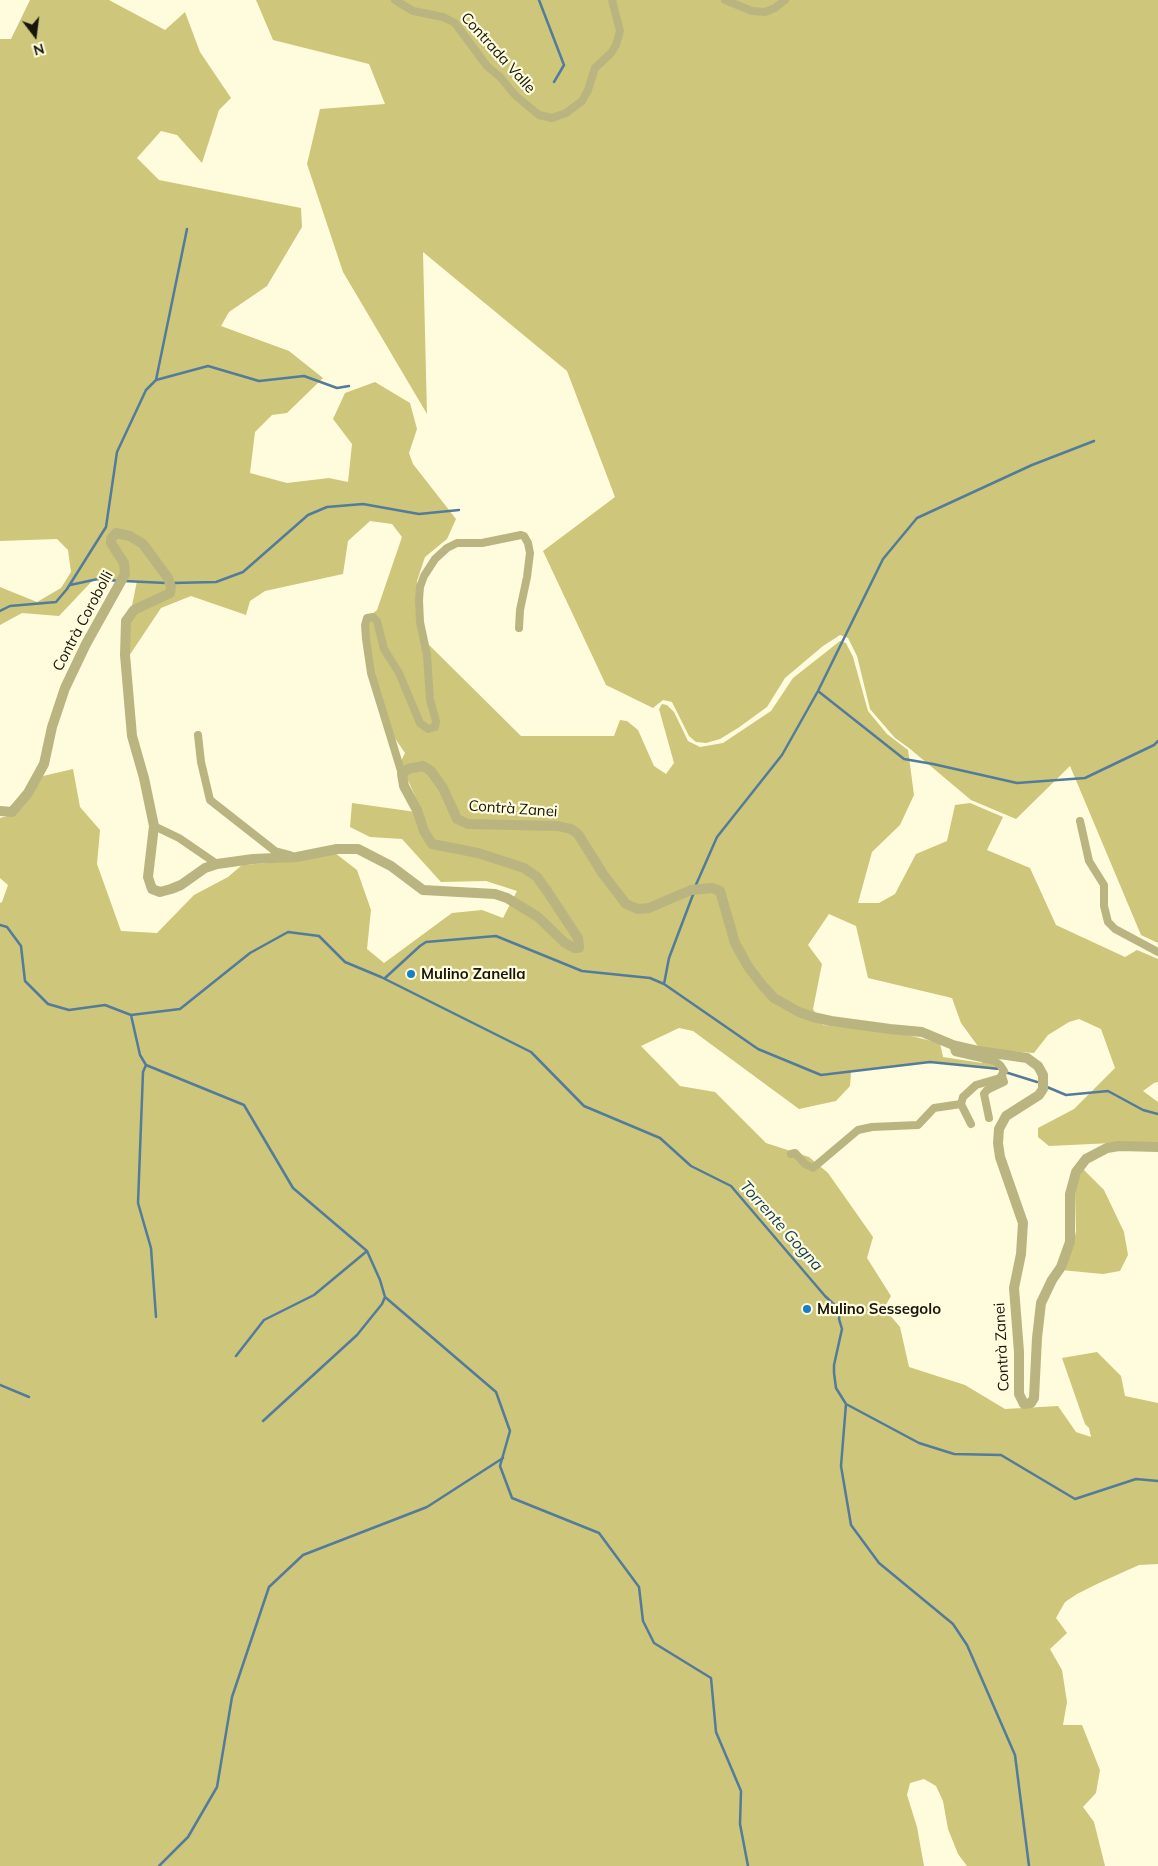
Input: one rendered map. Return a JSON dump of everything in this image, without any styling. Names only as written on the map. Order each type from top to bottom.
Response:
[{"type":"street","name":"Contrada Valle","points":[[395,0],[413,11],[443,17],[455,23],[487,66],[516,96],[539,115],[552,118],[566,114],[582,101],[588,90],[595,68],[616,46],[620,31],[612,0]]},
{"type":"street","points":[[725,0],[752,11],[765,12],[775,8],[785,0]]},
{"type":"street","name":"Contrà Corobolli","points":[[0,811],[12,812],[28,793],[44,764],[52,727],[65,688],[86,644],[125,574],[124,563],[111,543],[111,539],[116,533],[130,536],[143,544],[170,583],[170,593],[134,610],[126,620],[126,655],[132,736],[144,778],[154,826],[148,878],[152,889],[160,892],[171,889],[181,885],[205,868],[217,864],[254,859],[297,857],[322,851],[358,848],[391,866],[423,890],[495,894],[507,898],[538,917],[565,942],[574,948],[579,948],[578,938],[537,877],[524,868],[478,854],[432,844],[424,831],[417,810],[404,786],[402,774]]},
{"type":"street","points":[[402,774],[371,673],[366,639],[367,618],[373,617],[377,621],[384,649],[399,673],[420,723],[428,730],[435,726],[436,721],[430,700],[427,655],[420,622],[419,600],[420,587],[424,576],[435,559],[447,548],[457,543],[482,543],[524,536],[530,553],[520,610],[519,628]]},
{"type":"street","points":[[198,735],[201,762],[210,800],[275,851],[297,857]]},
{"type":"street","name":"Contrà Zanei","points":[[402,774],[408,769],[423,766],[431,771],[443,788],[457,819],[468,824],[571,828],[578,834],[603,874],[626,904],[638,909],[649,908],[694,890],[712,888],[720,891],[735,942],[749,968],[774,998],[813,1017],[922,1032],[953,1045],[1027,1058],[1038,1066],[1044,1082],[1039,1095],[1006,1116],[999,1129],[998,1143],[1000,1157],[1023,1223],[1021,1254],[1014,1288],[1019,1352],[1019,1394],[1024,1404],[1030,1403],[1034,1398],[1041,1303],[1069,1248],[1071,1235],[1070,1194],[1076,1172],[1086,1159],[1107,1148],[1119,1146],[1158,1147]]},
{"type":"street","points":[[1080,821],[1089,861],[1104,885],[1104,906],[1108,922],[1115,929],[1158,952]]},
{"type":"street","points":[[154,826],[179,838],[217,864]]},
{"type":"street","name":"Contrà Zanei","points":[[953,1045],[955,1052],[998,1062],[1004,1071],[1002,1076]]},
{"type":"street","points":[[971,1124],[961,1104],[963,1097],[976,1085],[1002,1076],[1004,1082],[987,1090],[984,1094],[990,1118]]},
{"type":"street","points":[[791,1154],[796,1153],[805,1164],[814,1168],[858,1130],[872,1127],[918,1125],[932,1110],[961,1104]]},
{"type":"shaded area","points":[[30,0],[109,0],[165,30],[185,12],[200,52],[231,98],[219,110],[202,163],[177,135],[161,131],[137,158],[159,180],[301,208],[302,227],[267,286],[229,312],[221,326],[289,351],[323,378],[287,413],[272,415],[255,432],[250,473],[287,483],[329,478],[348,482],[352,444],[333,419],[345,393],[375,382],[410,403],[417,429],[409,453],[413,464],[456,519],[447,539],[425,557],[417,581],[421,637],[521,736],[614,736],[620,720],[627,721],[638,730],[654,766],[666,774],[674,763],[659,709],[662,704],[667,705],[674,712],[688,741],[700,747],[723,743],[771,711],[793,678],[840,641],[846,643],[853,657],[868,711],[887,734],[908,750],[914,795],[900,825],[872,852],[858,903],[879,903],[895,894],[916,854],[947,841],[955,805],[970,803],[1003,817],[987,850],[1030,868],[1056,925],[1125,957],[1137,950],[1158,959],[1158,1082],[1143,1091],[1158,1102],[1158,1145],[1133,1142],[1049,1146],[1038,1137],[1038,1128],[1074,1109],[1115,1068],[1101,1029],[1079,1019],[1069,1022],[1048,1035],[1034,1053],[980,1049],[961,1023],[952,998],[868,978],[856,926],[829,914],[808,945],[822,964],[813,1009],[823,1025],[903,1034],[940,1043],[943,1057],[982,1063],[981,1053],[1002,1069],[930,1062],[851,1072],[850,1086],[836,1101],[799,1109],[693,1031],[679,1028],[641,1046],[680,1086],[715,1092],[766,1143],[809,1157],[828,1173],[873,1237],[867,1258],[891,1296],[884,1308],[900,1327],[909,1367],[965,1385],[1005,1409],[1058,1406],[1076,1432],[1091,1437],[1062,1358],[1097,1352],[1121,1376],[1125,1396],[1158,1403],[1158,1564],[1139,1565],[1077,1594],[1065,1602],[1056,1618],[1067,1633],[1050,1649],[1062,1670],[1067,1702],[1063,1725],[1082,1725],[1100,1770],[1096,1793],[1083,1807],[1094,1822],[1105,1866],[967,1866],[958,1854],[948,1829],[943,1801],[936,1786],[924,1779],[910,1783],[907,1795],[917,1827],[924,1866],[0,1866],[0,903],[8,885],[0,878],[0,818],[12,815],[43,776],[73,769],[80,807],[100,830],[97,864],[121,931],[157,933],[194,895],[228,877],[242,865],[295,861],[335,853],[357,870],[371,910],[367,949],[384,963],[452,913],[482,910],[503,918],[517,891],[486,881],[441,882],[402,839],[370,837],[350,827],[352,803],[423,813],[400,763],[405,753],[392,734],[374,674],[366,619],[377,610],[402,537],[392,524],[370,521],[348,541],[343,574],[265,591],[250,601],[246,615],[191,596],[161,608],[129,656],[128,625],[137,581],[94,579],[59,616],[22,613],[0,625],[0,587],[37,602],[61,588],[71,572],[68,550],[57,539],[0,541],[0,39],[11,39]]},
{"type":"shaded area","points":[[256,0],[1158,0],[1158,943],[1141,935],[1070,766],[1016,819],[971,800],[895,738],[870,709],[857,656],[848,638],[840,635],[823,646],[785,678],[767,707],[720,739],[706,743],[696,742],[689,736],[672,702],[663,700],[653,708],[606,685],[543,551],[615,497],[567,371],[423,252],[427,414],[343,272],[307,164],[320,109],[385,104],[369,64],[273,40]]},
{"type":"shaded area","points":[[1083,1169],[1104,1190],[1124,1232],[1128,1255],[1120,1271],[1103,1274],[1061,1270],[1073,1245],[1076,1231],[1075,1194],[1077,1181]]},
{"type":"waterway","points":[[539,0],[564,65],[554,82]]},
{"type":"waterway","points":[[156,380],[187,229]]},
{"type":"waterway","points":[[0,611],[10,606],[56,602],[67,589],[106,527],[117,452],[146,390],[156,380],[208,366],[259,381],[304,376],[337,388],[349,386]]},
{"type":"waterway","points":[[695,887],[717,837],[782,755],[818,691],[883,559],[917,518],[1032,465],[1094,441]]},
{"type":"waterway","points":[[172,583],[216,582],[243,572],[308,515],[327,507],[363,504],[419,514],[459,510]]},
{"type":"waterway","points":[[70,585],[98,579],[119,581]]},
{"type":"waterway","points":[[124,581],[166,583]]},
{"type":"waterway","points":[[818,691],[904,759],[1017,783],[1085,778],[1154,745],[1158,741]]},
{"type":"waterway","points":[[664,984],[669,958],[694,892]]},
{"type":"waterway","name":"Torrente Gogna","points":[[0,925],[7,927],[21,946],[25,981],[48,1004],[69,1010],[105,1005],[131,1015],[180,1009],[250,953],[288,932],[319,936],[345,962],[381,977],[531,1052],[584,1106],[660,1138],[691,1166],[731,1186],[825,1296],[840,1310],[839,1319],[842,1329],[834,1373],[836,1388],[846,1404]]},
{"type":"waterway","points":[[385,978],[426,942],[496,936],[582,971],[650,978],[664,984],[758,1049],[821,1075],[930,1062],[1000,1069]]},
{"type":"waterway","points":[[131,1015],[140,1055],[146,1065],[244,1105],[293,1188],[367,1251],[380,1280],[385,1297],[496,1392],[510,1431],[500,1466],[512,1498],[599,1533],[639,1587],[643,1621],[654,1643],[711,1678],[716,1732],[741,1791],[740,1824],[748,1866]]},
{"type":"waterway","points":[[146,1065],[143,1072],[138,1203],[151,1248],[156,1317]]},
{"type":"waterway","points":[[1005,1072],[1037,1082]]},
{"type":"waterway","points":[[1047,1087],[1066,1095],[1108,1091],[1143,1110],[1158,1114]]},
{"type":"waterway","points":[[236,1356],[264,1320],[314,1295],[367,1251]]},
{"type":"waterway","points":[[263,1421],[357,1335],[382,1304],[385,1297]]},
{"type":"waterway","points":[[0,1385],[29,1397]]},
{"type":"waterway","points":[[846,1404],[841,1466],[851,1525],[879,1563],[953,1624],[967,1645],[1015,1755],[1029,1866]]},
{"type":"waterway","points":[[846,1404],[919,1443],[954,1454],[1001,1455],[1075,1499],[1136,1479],[1158,1481]]},
{"type":"waterway","points":[[159,1866],[188,1837],[217,1787],[232,1697],[269,1587],[303,1555],[427,1507],[503,1458]]},
{"type":"place","name":"Mulino Zanella","points":[[411,974]]},
{"type":"place","name":"Mulino Sessegolo","points":[[807,1309]]}]
